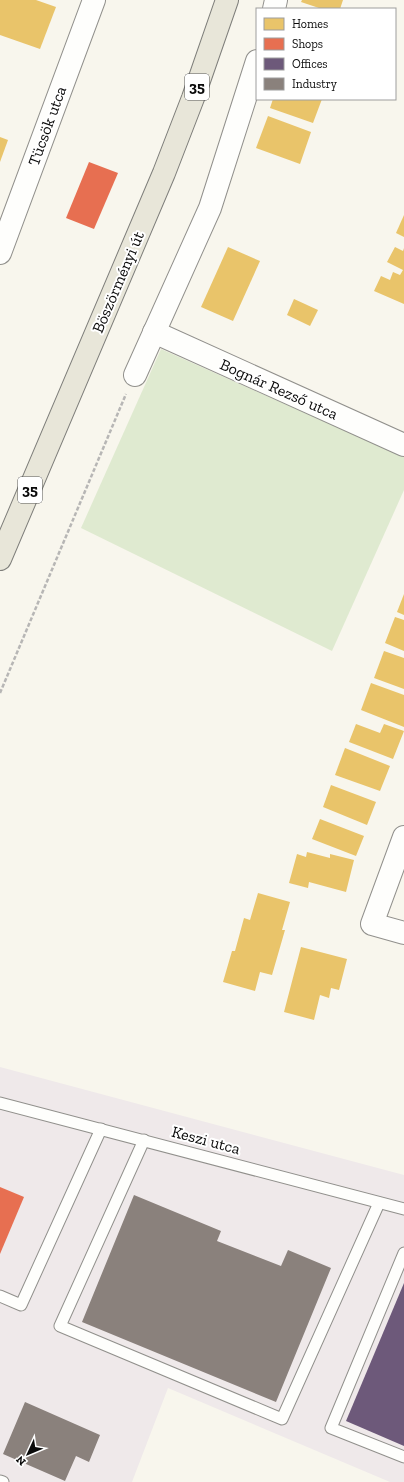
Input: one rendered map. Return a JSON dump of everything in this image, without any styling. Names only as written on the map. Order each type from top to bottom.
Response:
[{"type":"main road","name":"Böszörményi út","points":[[0,559],[164,173],[193,98],[227,0]]},
{"type":"street","name":"Tücsök utca","points":[[0,253],[94,0]]},
{"type":"street","points":[[135,375],[210,208],[256,64]]},
{"type":"street","name":"Bognár Rezső utca","points":[[154,332],[404,445]]},
{"type":"street","points":[[404,837],[372,924],[404,932]]},
{"type":"lane","name":"Keszi utca","points":[[0,1102],[404,1209]]},
{"type":"lane","points":[[0,1296],[21,1305],[101,1129]]},
{"type":"lane","points":[[144,1140],[60,1326],[282,1419],[379,1203]]},
{"type":"lane","points":[[404,1253],[331,1428],[404,1457]]},
{"type":"path","points":[[0,693],[135,375]]},
{"type":"shaded area","points":[[0,1067],[404,1175],[404,1482],[390,1482],[168,1388],[132,1482],[0,1482]]},
{"type":"green space","points":[[161,349],[404,457],[404,490],[332,651],[81,528]]},
{"type":"building: Homes","points":[[0,0],[36,0],[56,7],[40,49],[0,35]]},
{"type":"building: Homes","points":[[302,0],[343,0],[340,8],[319,8],[301,2]]},
{"type":"building: Homes","points":[[273,100],[322,100],[313,123],[270,108]]},
{"type":"building: Homes","points":[[268,116],[311,132],[300,164],[256,148]]},
{"type":"building: Homes","points":[[0,137],[8,140],[0,162]]},
{"type":"building: Homes","points":[[404,215],[404,237],[396,233]]},
{"type":"building: Homes","points":[[228,247],[260,261],[233,321],[201,307]]},
{"type":"building: Homes","points":[[395,247],[403,251],[404,248],[404,304],[374,291],[381,276],[390,280],[393,272],[400,275],[403,270],[387,262]]},
{"type":"building: Homes","points":[[294,299],[318,310],[310,326],[287,315]]},
{"type":"building: Homes","points":[[404,594],[404,615],[397,612]]},
{"type":"building: Homes","points":[[395,617],[404,620],[404,651],[385,643]]},
{"type":"building: Homes","points":[[384,651],[404,658],[404,689],[374,678]]},
{"type":"building: Homes","points":[[371,683],[404,695],[404,727],[361,710]]},
{"type":"building: Homes","points":[[356,724],[380,733],[384,724],[404,731],[393,759],[349,742]]},
{"type":"building: Homes","points":[[345,748],[390,766],[380,791],[335,775]]},
{"type":"building: Homes","points":[[331,785],[376,802],[367,825],[323,807]]},
{"type":"building: Homes","points":[[320,819],[364,836],[356,856],[312,839]]},
{"type":"building: Homes","points":[[307,852],[330,858],[330,854],[354,860],[346,892],[309,882],[308,888],[289,883],[297,854],[306,857]]},
{"type":"building: Homes","points":[[258,893],[290,902],[282,930],[285,930],[272,975],[260,972],[255,991],[223,982],[232,951],[235,951],[244,918],[250,920]]},
{"type":"building: Homes","points":[[301,947],[347,959],[339,990],[331,988],[329,998],[320,995],[314,1020],[284,1012]]},
{"type":"building: Shops","points":[[89,162],[118,173],[94,229],[66,218]]},
{"type":"building: Shops","points":[[0,1187],[24,1197],[0,1254]]},
{"type":"building: Offices","points":[[404,1283],[404,1446],[346,1421]]},
{"type":"building: Industry","points":[[134,1195],[221,1231],[217,1241],[281,1266],[288,1250],[331,1268],[276,1402],[82,1322]]},
{"type":"building: Industry","points":[[25,1402],[100,1435],[89,1462],[76,1456],[65,1481],[3,1454]]}]
